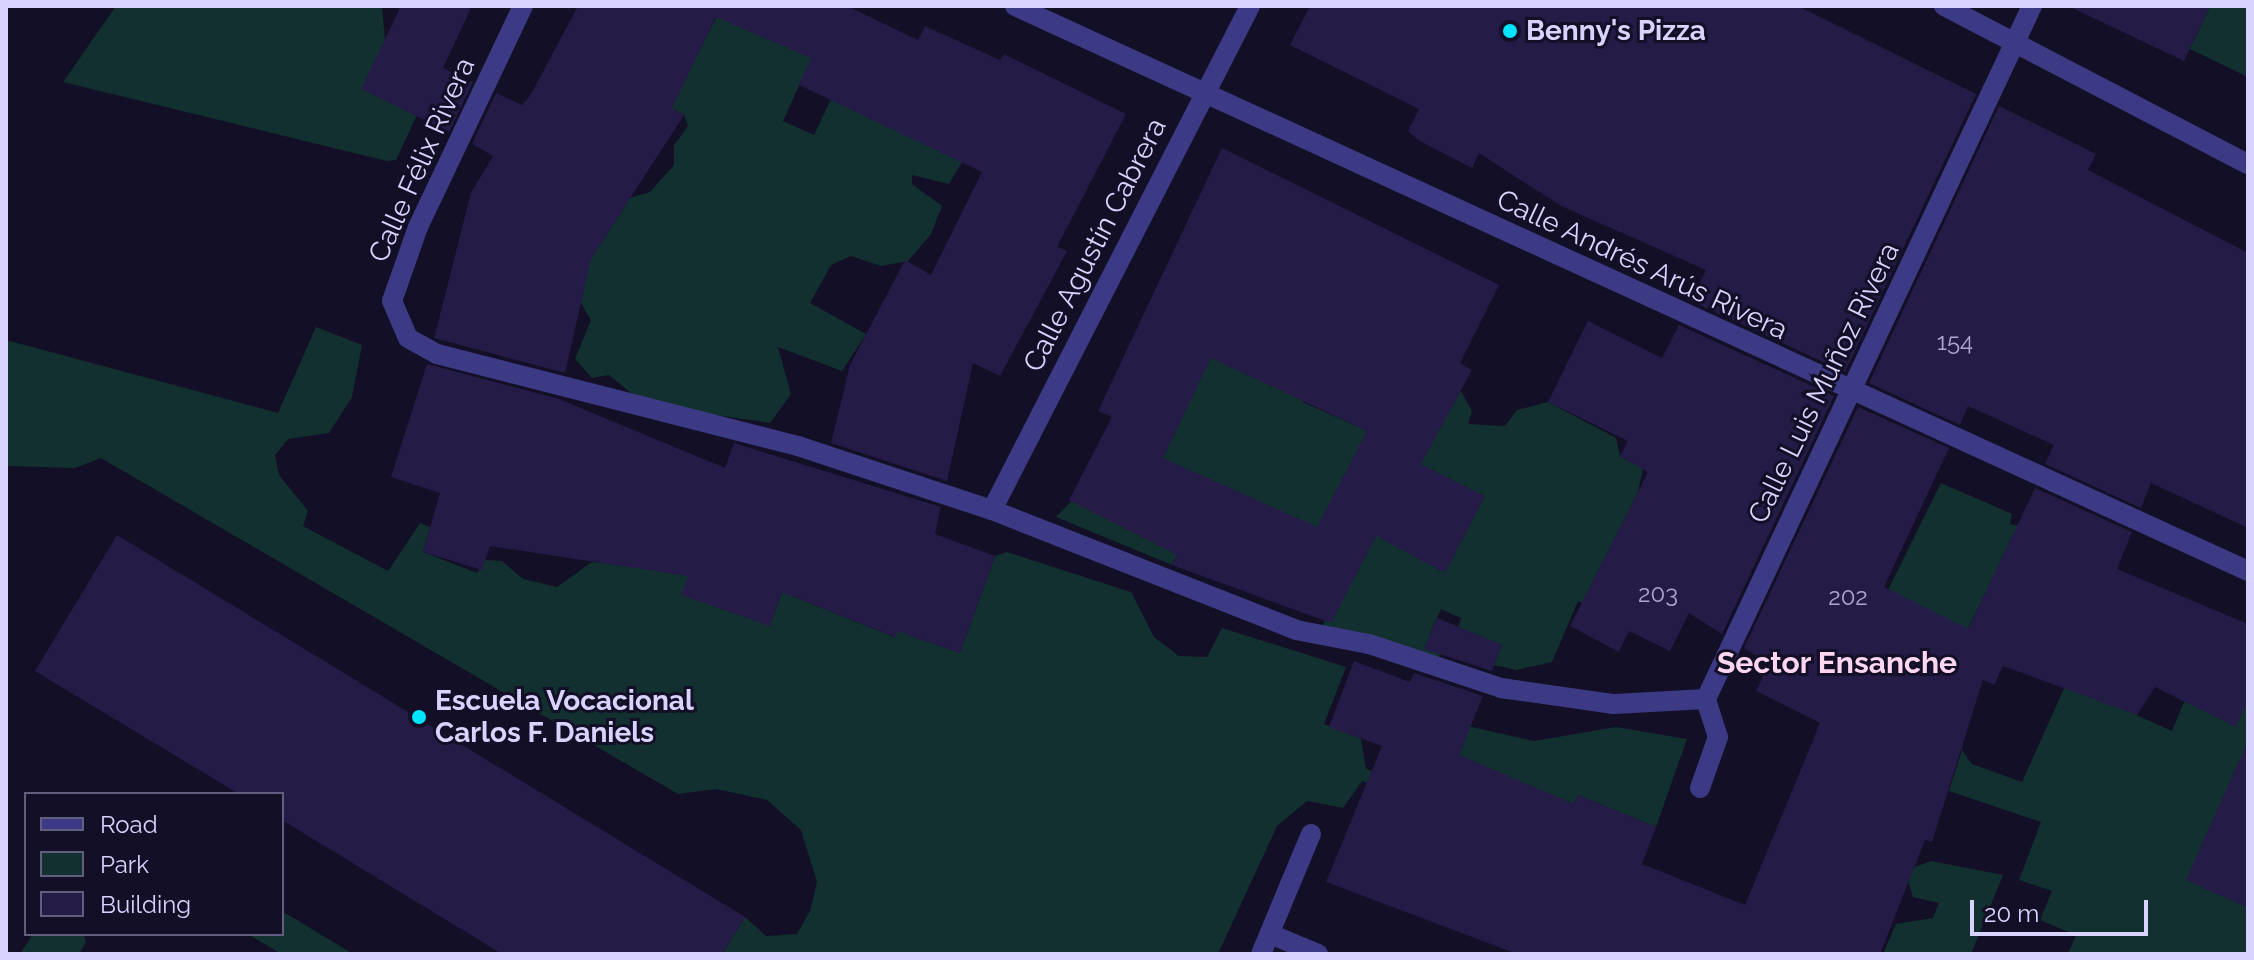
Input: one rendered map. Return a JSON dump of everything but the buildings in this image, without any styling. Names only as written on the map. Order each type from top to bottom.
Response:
[{"type":"street","name":"Calle Félix Rivera","points":[[523,6],[418,227],[392,301],[408,338],[437,354],[798,446],[992,510]]},
{"type":"street","name":"Calle Andrés Arús Rivera","points":[[1015,6],[1847,391],[2248,571]]},
{"type":"street","name":"Calle Agustín Cabrera","points":[[992,510],[1250,6]]},
{"type":"street","points":[[1944,6],[2248,164]]},
{"type":"street","name":"Calle Luis Muñoz Rivera","points":[[1706,699],[1847,391],[2032,6]]},
{"type":"street","points":[[992,510],[1296,630],[1369,644],[1501,688],[1614,704],[1706,699],[1718,737],[1700,788]]},
{"type":"street","points":[[1261,954],[1311,834]]},
{"type":"street","points":[[1270,934],[1318,954]]},
{"type":"green space","points":[[116,6],[382,6],[385,40],[417,115],[396,160],[387,161],[63,82]]},
{"type":"green space","points":[[722,6],[824,6],[962,162],[949,184],[912,175],[912,184],[942,206],[931,234],[908,261],[881,266],[851,256],[831,265],[810,303],[866,334],[842,371],[778,347],[791,394],[770,423],[676,409],[637,398],[609,375],[592,378],[575,359],[591,320],[581,303],[586,279],[465,247],[650,192],[674,165],[674,145],[688,126],[684,115],[657,100],[700,50]],"holes":[[[802,79],[834,93],[814,135],[783,121]]]},
{"type":"green space","points":[[2210,6],[2248,6],[2248,77],[2190,49]]},
{"type":"green space","points":[[316,327],[362,345],[352,397],[329,433],[288,439],[275,455],[279,475],[308,511],[303,526],[388,571],[420,523],[430,527],[423,552],[477,573],[486,560],[502,561],[523,579],[557,587],[592,562],[690,571],[770,625],[788,576],[792,596],[894,637],[912,593],[909,635],[960,653],[995,556],[1007,552],[1131,592],[1154,637],[1179,656],[1207,657],[1222,628],[1346,667],[1324,724],[1361,739],[1366,769],[1377,772],[1428,717],[1534,741],[1616,727],[1687,739],[1656,827],[1578,795],[1574,804],[1476,828],[1362,781],[1343,808],[1307,801],[1277,826],[1218,954],[722,954],[745,917],[766,936],[797,934],[810,911],[817,882],[801,830],[767,800],[716,789],[678,794],[101,458],[75,468],[6,466],[6,340],[278,413]]},
{"type":"green space","points":[[1326,351],[1303,402],[1356,426],[1454,403],[1461,391],[1472,411],[1468,424],[1505,426],[1517,410],[1548,402],[1616,438],[1620,456],[1643,469],[1637,496],[1596,575],[1607,616],[1578,601],[1552,662],[1516,670],[1494,665],[1502,645],[1458,627],[1461,618],[1441,609],[1430,634],[1446,641],[1438,659],[1322,627],[1342,581],[1191,524],[1172,565],[1056,517],[1211,358]]},
{"type":"green space","points":[[1941,483],[2012,514],[2010,524],[2018,526],[1950,665],[1970,699],[1962,750],[1914,734],[1888,590]]},
{"type":"green space","points":[[2106,595],[2083,691],[2172,731],[2184,702],[2248,701],[2248,954],[2068,954],[2076,935],[2040,920],[2052,891],[2019,880],[2041,822],[1949,791],[1962,750],[1972,764],[2022,782]]},
{"type":"green space","points":[[1931,861],[2003,875],[1971,954],[1883,954],[1896,924],[1933,918],[1939,903],[1913,897],[1908,881],[1912,868]]},
{"type":"green space","points":[[284,912],[353,954],[281,954],[251,936],[284,936]]},
{"type":"green space","points":[[32,936],[84,936],[86,942],[79,954],[20,954]]},
{"type":"place","name":"Benny's Pizza","points":[[1510,31]]},
{"type":"place","name":"Escuela Vocacional Carlos F. Daniels","points":[[419,717]]},
{"type":"district","name":"Sector Ensanche","points":[[1837,663]]}]
